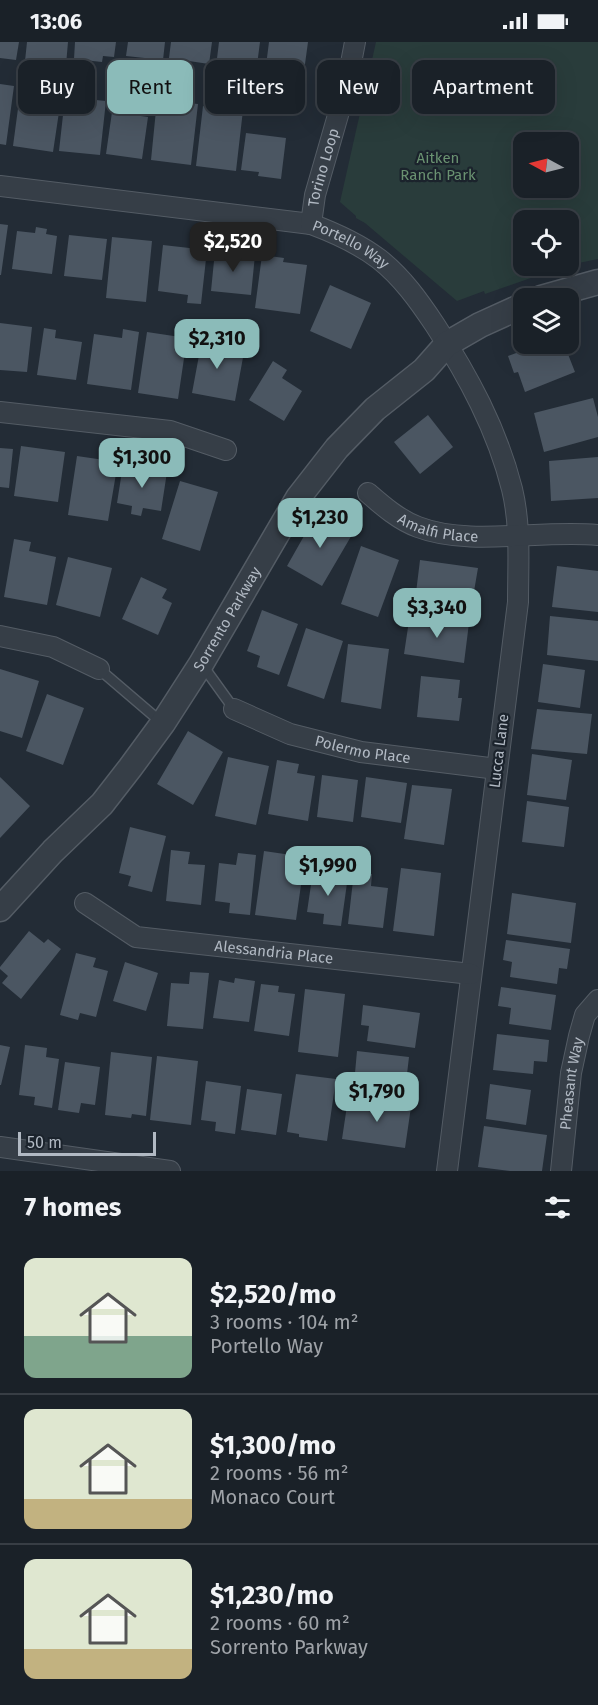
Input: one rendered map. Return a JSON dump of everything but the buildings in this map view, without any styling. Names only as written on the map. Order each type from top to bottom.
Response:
[{"type":"street","name":"Torino Loop","points":[[311,224],[315,195],[347,84],[355,42]]},
{"type":"street","name":"Portello Way","points":[[0,186],[311,224],[346,238],[379,259],[404,281],[447,344]]},
{"type":"street","points":[[577,288],[598,282]]},
{"type":"street","name":"Sorrento Parkway","points":[[0,909],[53,851],[102,804],[163,723],[201,664],[276,534],[319,469],[375,409],[424,370],[447,344],[480,325],[513,311]]},
{"type":"street","name":"Lucca Lane","points":[[447,344],[484,409],[500,447],[512,490],[519,535],[518,602],[447,1171]]},
{"type":"street","points":[[0,412],[170,430],[226,450]]},
{"type":"street","name":"Amalfi Place","points":[[368,493],[392,514],[418,527],[449,534],[559,533],[598,536]]},
{"type":"street","points":[[0,636],[53,647],[99,669]]},
{"type":"street","name":"Polermo Place","points":[[234,710],[290,734],[361,752],[497,769]]},
{"type":"street","name":"Alessandria Place","points":[[85,903],[136,937],[471,974]]},
{"type":"street","name":"Pheasant Way","points":[[561,1171],[572,1073],[579,1036],[585,1015],[598,1000]]},
{"type":"street","points":[[0,1147],[170,1171]]},
{"type":"lane","points":[[201,664],[234,710]]},
{"type":"lane","points":[[99,669],[163,723]]},
{"type":"green space","name":"Aitken Ranch Park","points":[[376,42],[598,42],[598,259],[579,263],[579,210],[513,210],[513,276],[536,276],[457,301],[340,202],[360,114],[400,114],[400,60],[372,60]]}]
